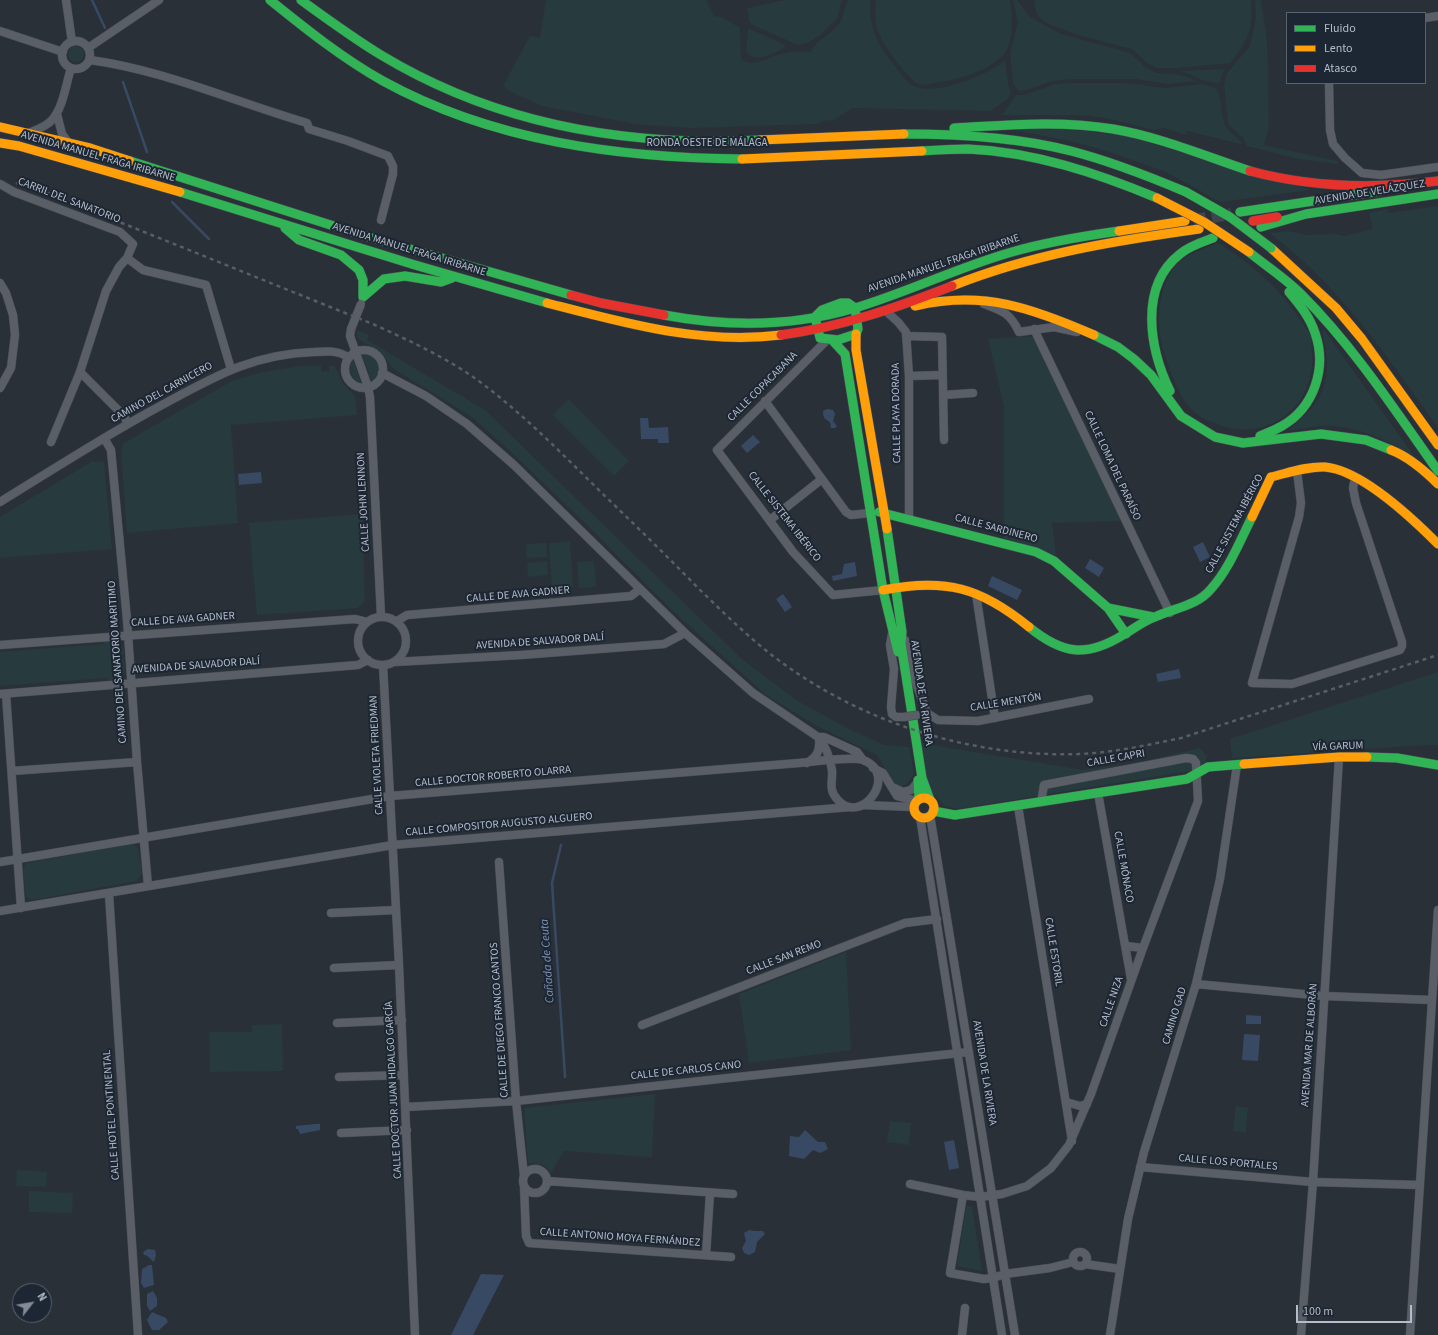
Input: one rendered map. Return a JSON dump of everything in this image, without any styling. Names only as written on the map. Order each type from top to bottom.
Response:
[{"type":"main road","name":"RONDA OESTE DE MÁLAGA","points":[[270,0],[326,44],[399,90],[460,116],[527,137],[591,150],[654,157],[742,158],[848,153],[976,150],[1048,160],[1104,176],[1157,198],[1216,228],[1260,261]]},
{"type":"main road","name":"RONDA OESTE DE MÁLAGA","points":[[301,0],[337,28],[410,73],[460,96],[523,118],[590,132],[654,140],[701,142],[908,134]]},
{"type":"main road","points":[[908,134],[925,129],[1030,124],[1091,126],[1139,135],[1241,168],[1298,182],[1352,187],[1404,186]]},
{"type":"main road","name":"AVENIDA MANUEL FRAGA IRIBARNE","points":[[0,127],[68,142],[364,236],[602,303],[700,322],[724,324],[760,324],[801,319],[919,284],[1012,252],[1103,233],[1185,221]]},
{"type":"main road","points":[[908,134],[1007,139],[1054,147],[1141,173],[1186,192],[1232,217],[1271,248],[1341,313],[1367,345],[1438,445]]},
{"type":"main road","name":"AVENIDA MANUEL FRAGA IRIBARNE","points":[[0,143],[20,146],[244,211],[279,224],[453,277],[618,321],[667,332],[721,339],[762,337],[800,331],[824,337],[858,320],[981,273],[1014,263],[1052,253],[1199,229]]},
{"type":"main road","name":"AVENIDA DE VELÁZQUEZ","points":[[1404,186],[1438,181]]},
{"type":"main road","points":[[1240,212],[1404,186]]},
{"type":"main road","name":"AVENIDA DE VELÁZQUEZ","points":[[1257,224],[1286,221],[1306,214],[1438,194]]},
{"type":"main road","points":[[279,224],[299,240],[341,255],[373,279],[405,276],[441,282],[453,277]]},
{"type":"main road","points":[[1191,423],[1167,387],[1160,369],[1154,346],[1151,308],[1159,280],[1166,268],[1176,256],[1213,238]]},
{"type":"main road","points":[[1233,440],[1260,436],[1288,424],[1308,402],[1320,374],[1321,357],[1319,342],[1313,327],[1291,295],[1270,274],[1260,261]]},
{"type":"main road","points":[[1260,261],[1273,269],[1300,293],[1342,338],[1438,471]]},
{"type":"main road","points":[[359,270],[363,280],[362,301]]},
{"type":"main road","points":[[362,301],[384,279]]},
{"type":"main road","points":[[873,315],[889,314],[928,302],[973,299],[1003,302],[1030,309],[1055,318],[1118,347],[1134,359],[1151,375],[1182,416],[1191,423],[1215,436],[1243,443],[1321,434],[1366,440],[1401,454],[1427,473],[1438,484]]},
{"type":"main road","points":[[851,305],[858,320]]},
{"type":"main road","points":[[819,313],[824,337],[842,350],[848,345],[852,346],[856,350]]},
{"type":"main road","name":"AVENIDA DE LA RIVIERA","points":[[858,320],[856,350],[885,514],[902,632],[901,644],[922,778],[930,800]]},
{"type":"main road","points":[[824,337],[849,338],[856,334]]},
{"type":"main road","name":"AVENIDA DE LA RIVIERA","points":[[842,350],[846,362],[883,590],[892,634],[896,645],[908,707],[918,782],[917,802]]},
{"type":"main road","name":"CALLE SISTEMA IBÉRICO","points":[[895,588],[931,584],[956,587],[992,600],[1043,638],[1062,648],[1078,652],[1096,650],[1113,642],[1153,617],[1170,613],[1204,597],[1220,579],[1271,477],[1314,468],[1331,468],[1355,478],[1384,498],[1438,544]]},
{"type":"main road","points":[[870,513],[885,514]]},
{"type":"main road","name":"CALLE SARDINERO","points":[[885,514],[1036,552],[1054,561],[1108,608],[1126,634]]},
{"type":"main road","points":[[883,590],[895,588]]},
{"type":"main road","name":"CALLE SARDINERO","points":[[1108,608],[1153,617]]},
{"type":"main road","name":"VÍA GARUM","points":[[1238,765],[1339,757],[1397,758],[1438,765]]},
{"type":"main road","points":[[932,813],[933,805],[930,800],[925,798],[917,802],[915,812],[920,816],[926,817],[932,813],[955,815],[1187,779],[1208,767],[1238,765]]},
{"type":"street","points":[[66,0],[72,42]]},
{"type":"street","points":[[88,48],[159,0]]},
{"type":"street","points":[[1426,18],[1438,16]]},
{"type":"street","points":[[0,31],[63,52]]},
{"type":"street","points":[[72,42],[82,42],[88,48],[90,60],[81,69],[71,68],[64,62],[63,52],[65,47],[72,42]]},
{"type":"street","points":[[90,60],[118,63],[246,103],[307,123],[309,129],[348,141],[388,156],[393,166],[393,174],[380,220]]},
{"type":"street","points":[[29,133],[46,125],[57,114],[71,68]]},
{"type":"street","name":"AVENIDA DE VELÁZQUEZ","points":[[1329,84],[1330,130],[1334,144],[1345,158],[1362,173],[1381,175],[1438,167]]},
{"type":"street","points":[[57,114],[62,134],[68,142]]},
{"type":"street","name":"CARRIL DEL SANATORIO","points":[[0,184],[14,192],[120,232],[133,244],[127,258],[119,267],[106,291],[80,372],[52,442]]},
{"type":"street","points":[[127,258],[143,270],[206,285],[231,369]]},
{"type":"street","points":[[0,283],[6,293],[13,315],[15,335],[11,368],[0,388]]},
{"type":"street","points":[[973,299],[1004,312],[1013,318],[1019,332],[1054,327],[1094,335]]},
{"type":"street","points":[[362,301],[351,329],[350,336],[368,387]]},
{"type":"street","name":"CALLE PLAYA DORADA","points":[[889,314],[906,332],[909,376],[909,519]]},
{"type":"street","name":"CALLE LOMA DEL PARAÍSO","points":[[1034,329],[1170,613]]},
{"type":"street","points":[[906,336],[942,337],[944,440]]},
{"type":"street","name":"CALLE COPACABANA","points":[[716,450],[824,337]]},
{"type":"street","points":[[368,350],[378,356],[383,367],[382,373],[377,382],[368,387],[357,386],[348,379],[346,368],[349,358],[356,352],[368,350]]},
{"type":"street","name":"CAMINO DEL CARNICERO","points":[[0,502],[128,424],[231,369],[252,361],[296,352],[328,351],[343,353],[349,358]]},
{"type":"street","points":[[80,372],[124,416],[128,424]]},
{"type":"street","points":[[382,373],[426,396],[467,424],[514,465],[685,633],[753,693],[818,737],[824,744],[830,761],[832,773]]},
{"type":"street","points":[[909,376],[942,375]]},
{"type":"street","name":"CALLE JOHN LENNON","points":[[368,387],[381,616]]},
{"type":"street","points":[[943,395],[973,393]]},
{"type":"street","points":[[765,400],[846,512],[851,515],[870,513]]},
{"type":"street","name":"CAMINO DEL SANATORIO MARITIMO","points":[[104,438],[111,450],[132,682],[143,839],[148,886]]},
{"type":"street","name":"CALLE SISTEMA IBÉRICO","points":[[716,450],[793,552],[832,595],[883,590]]},
{"type":"street","points":[[1297,471],[1301,503],[1300,517],[1252,683],[1292,684],[1400,650],[1402,642],[1356,503],[1353,488],[1355,478]]},
{"type":"street","points":[[770,520],[822,479]]},
{"type":"street","name":"CALLE DE AVA GADNER","points":[[397,621],[407,615],[631,596],[640,589]]},
{"type":"street","points":[[976,594],[995,718]]},
{"type":"street","points":[[381,616],[397,621],[406,634],[407,642],[401,656],[395,662],[383,665],[368,660],[359,649],[358,642],[359,634],[367,622],[381,616]]},
{"type":"street","name":"CALLE DE AVA GADNER","points":[[0,645],[348,620],[367,622]]},
{"type":"street","points":[[892,634],[890,645],[894,669],[891,707],[892,714],[896,717],[904,717],[927,713],[913,675],[902,632]]},
{"type":"street","name":"AVENIDA DE SALVADOR DALÍ","points":[[395,662],[521,655],[664,644],[685,633]]},
{"type":"street","name":"AVENIDA DE SALVADOR DALÍ","points":[[3,694],[132,682],[358,665],[368,660]]},
{"type":"street","name":"CALLE VIOLETA FRIEDMAN","points":[[383,665],[393,844]]},
{"type":"street","points":[[3,694],[12,771],[21,908]]},
{"type":"street","name":"CALLE MENTÓN","points":[[927,713],[938,720],[978,721],[1089,699]]},
{"type":"street","points":[[818,737],[824,737],[857,752],[863,760],[882,773],[897,796],[917,802]]},
{"type":"street","points":[[807,763],[815,757],[820,748],[818,737]]},
{"type":"street","name":"AVENIDA MAR DE ALBORÁN","points":[[1301,1335],[1313,1182],[1339,757]]},
{"type":"street","name":"CALLE CAPRI","points":[[1041,802],[1044,786],[1066,780],[1186,758],[1193,759],[1196,764],[1196,774]]},
{"type":"street","points":[[863,760],[847,759],[838,764],[832,773],[830,781],[831,790],[838,800],[846,805],[859,806],[872,799],[876,792],[878,783],[873,768]]},
{"type":"street","name":"CALLE DOCTOR ROBERTO OLARRA","points":[[0,862],[390,796],[847,759]]},
{"type":"street","points":[[12,771],[137,762]]},
{"type":"street","name":"CAMINO GAD","points":[[1110,1335],[1128,1219],[1140,1167],[1196,984],[1220,879],[1238,765]]},
{"type":"street","name":"CALLE NIZA","points":[[910,1184],[962,1196],[992,1196],[1027,1186],[1051,1168],[1072,1141],[1087,1104],[1198,801],[1196,774]]},
{"type":"street","points":[[890,784],[896,790],[903,792],[911,790],[918,782]]},
{"type":"street","name":"CALLE MÓNACO","points":[[1098,792],[1131,981]]},
{"type":"street","name":"CALLE COMPOSITOR AUGUSTO ALGUERO","points":[[0,911],[109,894],[393,844],[917,802]]},
{"type":"street","name":"CALLE ESTORIL","points":[[1018,806],[1072,1141]]},
{"type":"street","name":"AVENIDA DE LA RIVIERA","points":[[932,813],[1015,1335]]},
{"type":"street","name":"AVENIDA DE LA RIVIERA","points":[[920,816],[959,1053],[1002,1335]]},
{"type":"street","name":"CALLE DOCTOR JUAN HIDALGO GARCÍA","points":[[393,844],[406,1107],[415,1335]]},
{"type":"street","name":"CALLE DE DIEGO FRANCO CANTOS","points":[[499,862],[516,1101],[524,1176]]},
{"type":"street","name":"CALLE HOTEL PONTINENTAL","points":[[109,894],[138,1335]]},
{"type":"street","points":[[331,913],[396,910]]},
{"type":"street","points":[[1410,1335],[1438,910]]},
{"type":"street","name":"CALLE SAN REMO","points":[[642,1025],[905,923],[937,919]]},
{"type":"street","points":[[1126,946],[1143,948]]},
{"type":"street","points":[[334,968],[399,965]]},
{"type":"street","points":[[1196,984],[1324,996],[1432,1000]]},
{"type":"street","points":[[337,1023],[402,1020]]},
{"type":"street","name":"CALLE DE CARLOS CANO","points":[[406,1107],[516,1101],[969,1052]]},
{"type":"street","points":[[339,1077],[404,1075]]},
{"type":"street","points":[[1066,1102],[1080,1106],[1087,1104]]},
{"type":"street","points":[[341,1133],[407,1130]]},
{"type":"street","name":"CALLE LOS PORTALES","points":[[1140,1167],[1313,1182],[1420,1185]]},
{"type":"street","points":[[532,1169],[539,1169],[545,1174],[547,1181],[545,1188],[539,1192],[532,1192],[524,1186],[524,1176],[532,1169]]},
{"type":"street","points":[[547,1181],[733,1194]]},
{"type":"street","name":"CALLE ANTONIO MOYA FERNÁNDEZ","points":[[524,1186],[526,1236],[530,1243],[731,1257]]},
{"type":"street","name":"CALLE ANTONIO MOYA FERNÁNDEZ","points":[[706,1255],[710,1193]]},
{"type":"street","points":[[962,1196],[950,1274],[984,1279],[1005,1274],[1050,1268],[1073,1262]]},
{"type":"street","points":[[1073,1262],[1073,1255],[1081,1251],[1087,1257],[1085,1264]]},
{"type":"street","points":[[1073,1262],[1078,1266],[1085,1264],[1120,1270]]},
{"type":"street","points":[[962,1335],[965,1308]]},
{"type":"green space","points":[[546,0],[706,0],[714,16],[722,17],[740,28],[741,60],[747,62],[757,62],[786,53],[810,52],[816,44],[839,24],[848,0],[870,0],[874,33],[881,47],[909,83],[918,88],[930,89],[958,84],[985,73],[1005,61],[1008,84],[1011,93],[1008,99],[990,111],[852,108],[833,121],[825,120],[817,124],[691,128],[635,124],[542,106],[511,92],[503,86],[530,36],[540,38]]},
{"type":"green space","points":[[785,0],[842,0],[837,19],[819,36],[807,43],[798,45],[753,25],[749,21],[747,8]]},
{"type":"green space","points":[[876,0],[1010,0],[1012,26],[1009,46],[999,59],[990,66],[966,76],[919,85],[913,81],[896,61],[881,38],[876,24]]},
{"type":"green space","points":[[1013,0],[1017,0],[1030,17],[1061,34],[1130,53],[1145,67],[1157,73],[1174,74],[1188,77],[1196,81],[1168,84],[1135,79],[1068,79],[1049,82],[1027,90],[1018,91],[1013,83],[1010,53],[1018,22]]},
{"type":"green space","points":[[1035,0],[1251,0],[1251,19],[1246,41],[1230,63],[1177,68],[1158,68],[1147,63],[1132,49],[1078,35],[1044,22],[1037,14],[1034,4]]},
{"type":"green space","points":[[1255,0],[1261,0],[1267,41],[1269,126],[1264,145],[1337,161],[1338,164],[1298,159],[1247,146],[1243,138],[1228,124],[1224,85],[1227,73],[1250,46],[1256,18]]},
{"type":"green space","points":[[748,28],[783,44],[785,48],[759,58],[750,55],[746,51]]},
{"type":"green space","points":[[76,46],[83,51],[84,54],[79,61],[76,62],[69,57],[68,54],[73,47]]},
{"type":"green space","points":[[1224,69],[1219,84],[1202,80],[1181,71]]},
{"type":"green space","points":[[1126,83],[1165,88],[1202,84],[1216,88],[1220,97],[1222,116],[1225,125],[1230,132],[1241,141],[1241,144],[1187,131],[1186,135],[1164,128],[1153,130],[1110,119],[1084,115],[1002,115],[1016,95],[1024,95],[1056,84]]},
{"type":"green space","points":[[1004,128],[1050,128],[1120,134],[1311,190],[1220,202],[1166,172],[1109,152],[1075,142]]},
{"type":"green space","points":[[1438,206],[1438,428],[1401,375],[1340,298],[1294,253],[1269,233],[1288,231],[1306,235],[1336,234],[1345,236],[1373,229],[1369,213],[1387,209],[1389,213]]},
{"type":"green space","points":[[1218,243],[1242,259],[1274,287],[1293,309],[1311,336],[1311,373],[1306,390],[1297,405],[1270,425],[1253,429],[1235,429],[1207,420],[1195,413],[1183,399],[1176,385],[1161,342],[1159,329],[1160,304],[1169,276],[1180,261]]},
{"type":"green space","points":[[357,330],[369,335],[367,340],[485,410],[742,659],[796,700],[847,728],[884,745],[909,747],[914,774],[906,785],[901,786],[894,783],[877,755],[815,725],[766,695],[674,612],[588,526],[472,417],[394,369],[377,349],[366,344],[357,337]]},
{"type":"green space","points":[[1322,331],[1325,331],[1416,459],[1387,441],[1356,430],[1328,426],[1287,431],[1311,409],[1319,398],[1324,387],[1327,363]]},
{"type":"green space","points":[[1035,336],[1122,521],[1052,523],[1056,555],[1004,541],[1004,406],[988,339]]},
{"type":"green space","points":[[361,352],[372,356],[377,363],[378,373],[372,383]]},
{"type":"green space","points":[[352,357],[362,385],[355,380],[351,373],[350,365]]},
{"type":"green space","points":[[300,366],[321,366],[321,371],[329,372],[329,366],[335,366],[343,384],[355,396],[357,415],[231,425],[238,523],[127,533],[121,451],[124,443],[232,381],[259,373]]},
{"type":"green space","points":[[569,399],[629,461],[614,476],[553,415]]},
{"type":"green space","points":[[91,462],[104,462],[112,549],[0,558],[0,517]]},
{"type":"green space","points":[[362,514],[365,601],[358,608],[257,615],[249,523]]},
{"type":"green space","points":[[570,541],[573,588],[552,589],[549,543]]},
{"type":"green space","points":[[546,543],[547,557],[527,558],[526,544]]},
{"type":"green space","points":[[547,561],[548,575],[528,577],[527,563]]},
{"type":"green space","points":[[594,561],[596,587],[579,588],[577,562]]},
{"type":"green space","points":[[104,641],[117,642],[123,648],[125,672],[117,679],[108,681],[107,678],[0,686],[0,652],[103,644]]},
{"type":"green space","points":[[1438,672],[1438,745],[1232,758],[1230,739]]},
{"type":"green space","points":[[920,743],[1083,770],[1136,763],[1200,748],[1207,756],[1205,765],[1190,771],[957,809],[945,806],[929,789]]},
{"type":"green space","points":[[133,844],[138,848],[142,874],[137,881],[33,900],[26,897],[23,870],[26,863]]},
{"type":"green space","points":[[846,952],[851,1050],[749,1063],[739,994]]},
{"type":"green space","points":[[282,1024],[283,1071],[210,1072],[209,1032],[252,1032],[252,1025]]},
{"type":"green space","points":[[655,1094],[652,1157],[564,1151],[551,1173],[544,1165],[528,1163],[524,1108]]},
{"type":"green space","points":[[1236,1106],[1248,1108],[1246,1133],[1233,1131]]},
{"type":"green space","points":[[890,1121],[911,1123],[909,1145],[887,1142]]},
{"type":"green space","points":[[17,1170],[47,1172],[46,1187],[16,1186]]},
{"type":"green space","points":[[29,1191],[73,1193],[72,1213],[29,1212]]},
{"type":"green space","points":[[966,1206],[972,1206],[982,1271],[957,1266]]},
{"type":"water","points":[[827,409],[833,410],[835,414],[833,421],[837,426],[835,428],[831,428],[830,422],[825,419],[823,411]]},
{"type":"water","points":[[640,418],[648,418],[649,428],[668,427],[669,443],[658,443],[658,439],[641,439]]},
{"type":"water","points":[[753,435],[760,442],[747,453],[741,446]]},
{"type":"water","points":[[261,472],[262,483],[239,485],[238,474]]},
{"type":"water","points":[[1203,542],[1210,557],[1200,562],[1193,547]]},
{"type":"water","points":[[1090,559],[1104,568],[1099,577],[1085,568]]},
{"type":"water","points":[[855,562],[857,576],[833,581],[832,576],[842,574],[844,564]]},
{"type":"water","points":[[992,576],[1022,590],[1017,600],[988,586]]},
{"type":"water","points":[[783,594],[792,607],[785,612],[776,599]]},
{"type":"water","points":[[1179,669],[1181,678],[1158,682],[1156,674]]},
{"type":"water","points":[[1246,1015],[1261,1016],[1261,1024],[1246,1024]]},
{"type":"water","points":[[1244,1034],[1260,1035],[1258,1061],[1242,1060]]},
{"type":"water","points":[[320,1124],[320,1130],[300,1134],[298,1129],[296,1129],[296,1126]]},
{"type":"water","points":[[805,1130],[818,1142],[825,1142],[828,1149],[820,1153],[813,1150],[804,1159],[789,1156],[790,1136],[799,1137]]},
{"type":"water","points":[[954,1140],[959,1168],[949,1170],[944,1142]]},
{"type":"water","points":[[749,1230],[763,1231],[765,1234],[757,1242],[755,1252],[749,1255],[744,1253],[742,1248],[746,1241],[744,1233]]},
{"type":"water","points":[[148,1249],[155,1250],[156,1255],[154,1262],[144,1255],[143,1252]]},
{"type":"water","points":[[152,1265],[154,1285],[144,1288],[141,1283],[142,1269]]},
{"type":"water","points":[[481,1274],[504,1275],[473,1335],[451,1335]]},
{"type":"water","points":[[153,1291],[157,1298],[157,1306],[150,1311],[147,1306],[147,1294]]},
{"type":"water","points":[[152,1312],[166,1318],[168,1322],[159,1330],[152,1330],[147,1320]]},
{"type":"waterway","name":"Cañada de Ceuta","points":[[92,0],[105,28]]},
{"type":"waterway","name":"Cañada de Ceuta","points":[[123,82],[147,152]]},
{"type":"waterway","name":"Cañada de Ceuta","points":[[172,202],[209,239]]},
{"type":"waterway","name":"Cañada de Ceuta","points":[[561,845],[552,883],[565,1077]]},
{"type":"tunnel","points":[[1194,220],[1231,214]]},
{"type":"railway","points":[[16,183],[40,190],[375,325],[440,356],[494,392],[527,421],[744,632],[773,656],[807,680],[843,700],[880,718],[919,732],[1000,750],[1041,754],[1082,754],[1120,750],[1181,738],[1438,655]]},
{"type":"traffic: fast","points":[[270,0],[325,43],[353,63],[383,81],[425,102],[468,118],[512,132],[603,150],[649,155],[742,159]]},
{"type":"traffic: fast","points":[[301,0],[371,49],[425,79],[470,99],[517,115],[612,135],[661,140],[760,140]]},
{"type":"traffic: fast","points":[[954,128],[1053,124],[1093,126],[1131,132],[1182,147],[1250,171]]},
{"type":"traffic: fast","points":[[904,134],[988,137],[1051,146],[1115,164],[1186,192]]},
{"type":"traffic: fast","points":[[922,151],[968,149],[1017,154],[1088,172],[1157,198]]},
{"type":"traffic: fast","points":[[130,161],[365,236],[571,295]]},
{"type":"traffic: fast","points":[[1240,212],[1380,191]]},
{"type":"traffic: fast","points":[[180,192],[415,265],[547,303]]},
{"type":"traffic: fast","points":[[1186,192],[1230,217],[1271,248]]},
{"type":"traffic: fast","points":[[1261,227],[1306,214],[1438,194]]},
{"type":"traffic: fast","points":[[285,228],[299,240],[341,255],[359,270],[363,280],[363,297]]},
{"type":"traffic: fast","points":[[664,315],[712,322],[736,323],[784,322],[808,319],[875,302],[992,258],[1025,248],[1079,237],[1119,231]]},
{"type":"traffic: fast","points":[[1170,391],[1157,357],[1153,338],[1153,301],[1158,284],[1167,268],[1180,254],[1191,246],[1213,238]]},
{"type":"traffic: fast","points":[[1249,252],[1295,288],[1339,335],[1390,402],[1438,471]]},
{"type":"traffic: fast","points":[[363,297],[384,279],[405,276],[441,282],[452,278]]},
{"type":"traffic: fast","points":[[1260,436],[1282,426],[1303,408],[1310,397],[1319,372],[1320,359],[1313,327],[1304,311],[1289,292]]},
{"type":"traffic: fast","points":[[841,303],[848,303],[855,308],[858,329],[856,334],[838,340],[820,338],[815,317],[822,310],[841,303]]},
{"type":"traffic: fast","points":[[1094,335],[1118,347],[1134,359],[1151,375],[1181,416],[1215,437],[1243,443],[1321,434],[1366,440],[1391,450]]},
{"type":"traffic: fast","points":[[833,341],[845,354],[883,590],[898,652]]},
{"type":"traffic: fast","points":[[879,512],[1036,552],[1054,561],[1108,608],[1126,634]]},
{"type":"traffic: fast","points":[[1029,627],[1052,643],[1074,650],[1086,650],[1110,642],[1146,621],[1192,603],[1205,595],[1223,573],[1252,517]]},
{"type":"traffic: fast","points":[[887,529],[902,632],[901,644],[922,778],[930,800]]},
{"type":"traffic: fast","points":[[1108,608],[1153,617]]},
{"type":"traffic: fast","points":[[1367,757],[1397,758],[1438,765]]},
{"type":"traffic: fast","points":[[933,811],[955,815],[1187,779],[1208,767],[1244,764]]},
{"type":"traffic: fast","points":[[918,780],[919,799]]},
{"type":"traffic: slow","points":[[0,127],[90,148],[130,161]]},
{"type":"traffic: slow","points":[[760,140],[904,134]]},
{"type":"traffic: slow","points":[[0,143],[19,146],[180,192]]},
{"type":"traffic: slow","points":[[742,159],[922,151]]},
{"type":"traffic: slow","points":[[1157,198],[1204,222],[1249,252]]},
{"type":"traffic: slow","points":[[1119,231],[1185,221]]},
{"type":"traffic: slow","points":[[952,286],[1012,265],[1043,257],[1136,238],[1199,229]]},
{"type":"traffic: slow","points":[[1271,248],[1336,308],[1362,339],[1438,445]]},
{"type":"traffic: slow","points":[[915,306],[963,300],[1007,304],[1049,317],[1094,335]]},
{"type":"traffic: slow","points":[[547,303],[634,325],[692,335],[722,337],[781,335]]},
{"type":"traffic: slow","points":[[856,334],[856,350],[887,529]]},
{"type":"traffic: slow","points":[[1391,450],[1404,456],[1428,474],[1438,484]]},
{"type":"traffic: slow","points":[[1252,517],[1271,477],[1304,469],[1325,467],[1339,470],[1370,486],[1401,509],[1438,544]]},
{"type":"traffic: slow","points":[[883,590],[925,585],[961,589],[994,603],[1011,613],[1029,627]]},
{"type":"traffic: slow","points":[[1244,764],[1339,757],[1367,757]]},
{"type":"traffic: slow","points":[[924,798],[931,801],[934,808],[931,815],[924,818],[917,815],[914,808],[917,801],[924,798]]},
{"type":"traffic: jam","points":[[1250,171],[1274,177],[1320,184],[1367,186],[1414,184],[1438,181]]},
{"type":"traffic: jam","points":[[1253,221],[1277,217]]},
{"type":"traffic: jam","points":[[781,335],[803,332],[868,316],[952,286]]},
{"type":"traffic: jam","points":[[571,295],[601,303],[664,315]]}]
